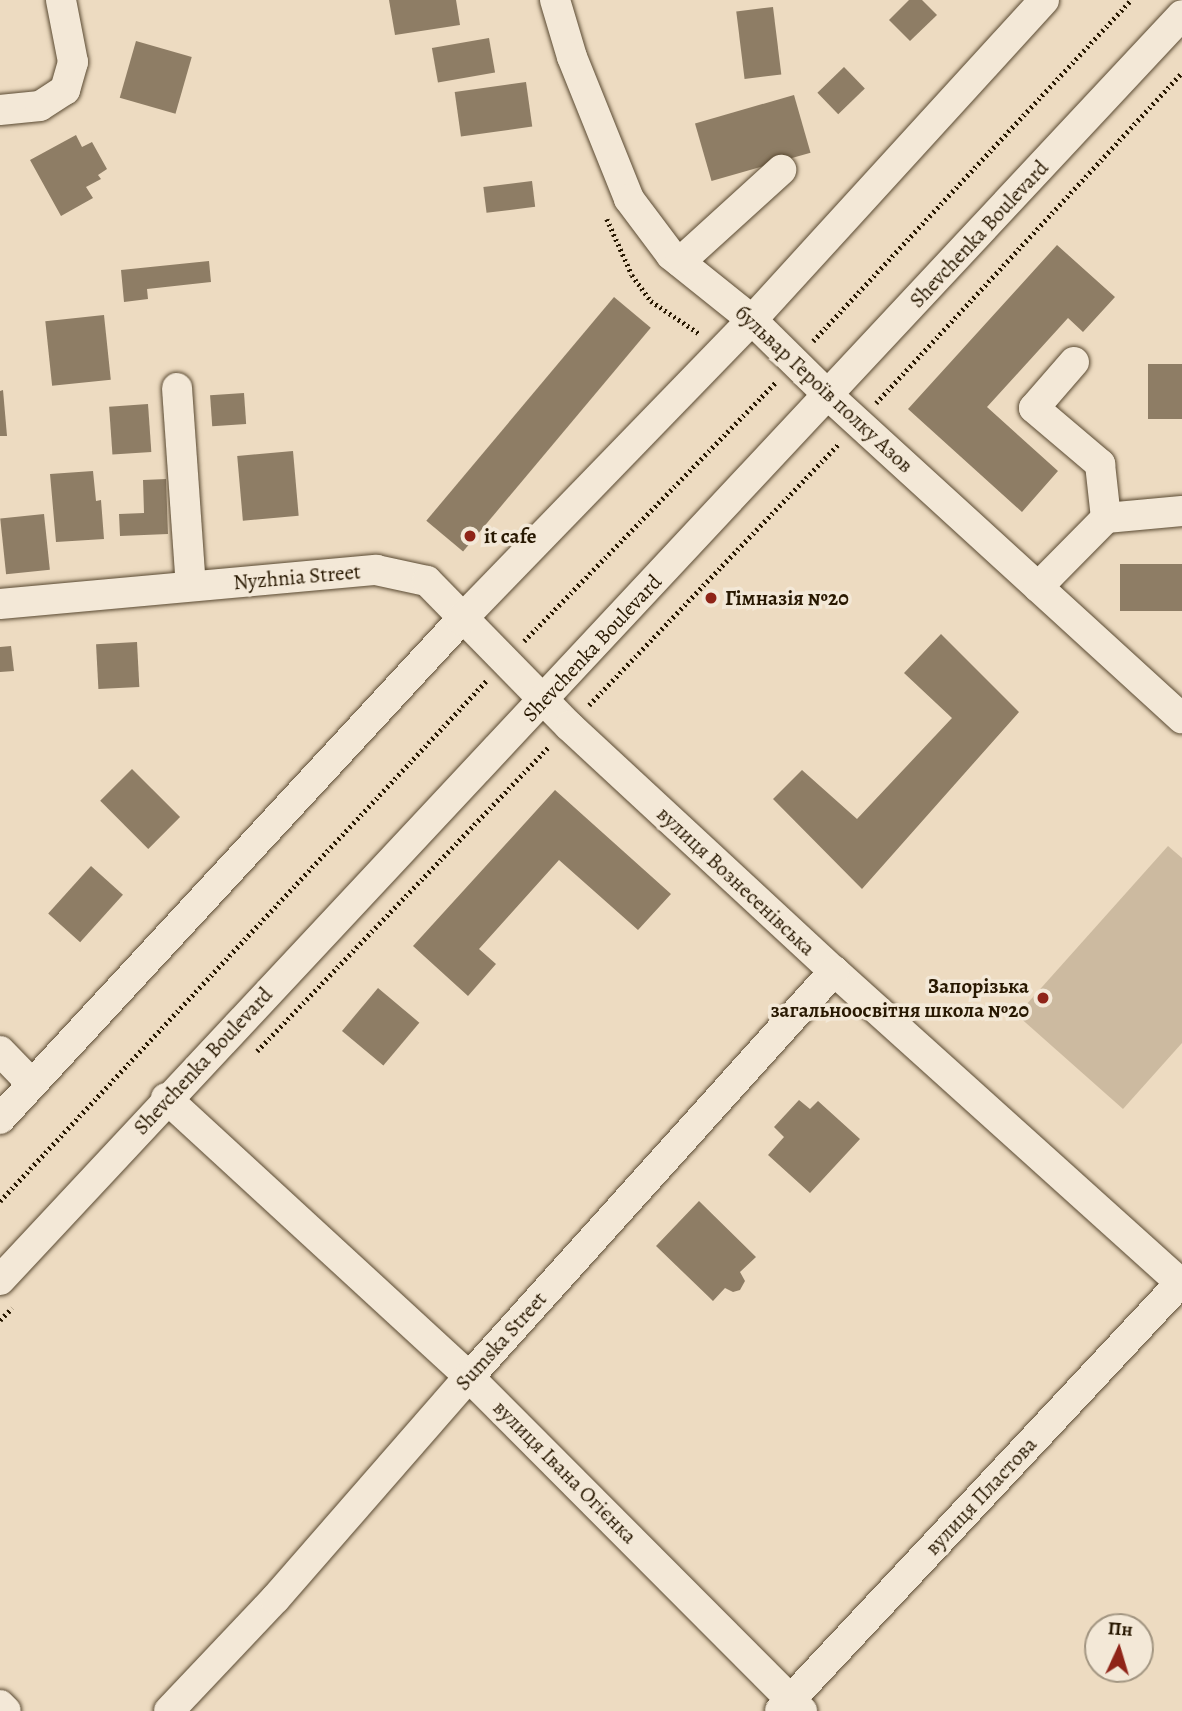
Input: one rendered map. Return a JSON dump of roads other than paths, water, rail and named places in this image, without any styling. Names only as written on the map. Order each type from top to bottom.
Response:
[{"type":"street","points":[[0,110],[40,106],[65,90],[73,62],[61,0]]},
{"type":"street","name":"бульвар Героїв полку Азов","points":[[555,0],[572,57],[629,199],[671,255],[752,320],[829,396],[1182,718]]},
{"type":"street","points":[[0,1119],[461,620],[752,320],[1044,0]]},
{"type":"street","name":"Shevchenka Boulevard","points":[[0,1280],[166,1098],[1178,26]]},
{"type":"street","points":[[680,262],[781,170]]},
{"type":"street","points":[[1074,362],[1034,408],[1100,464],[1106,519]]},
{"type":"street","points":[[177,388],[191,586]]},
{"type":"street","points":[[1038,587],[1106,519],[1182,511]]},
{"type":"street","name":"Nyzhnia Street","points":[[0,604],[376,570],[427,581],[461,620],[544,700]]},
{"type":"street","name":"вулиця Вознесенівська","points":[[544,700],[834,971],[1181,1282]]},
{"type":"street","name":"Sumska Street","points":[[169,1711],[275,1598],[834,971]]},
{"type":"street","points":[[0,1051],[32,1084]]},
{"type":"street","name":"вулиця Івана Огієнка","points":[[166,1098],[470,1377],[791,1707]]},
{"type":"street","name":"вулиця Пластова","points":[[791,1707],[1181,1282]]},
{"type":"street","points":[[0,1705],[6,1711]]},
{"type":"place","name":"it cafe","points":[[470,536]]},
{"type":"place","name":"Гімназія №20","points":[[711,598]]},
{"type":"place","name":"Запорізька загальноосвітня школа №20","points":[[1043,998]]}]
